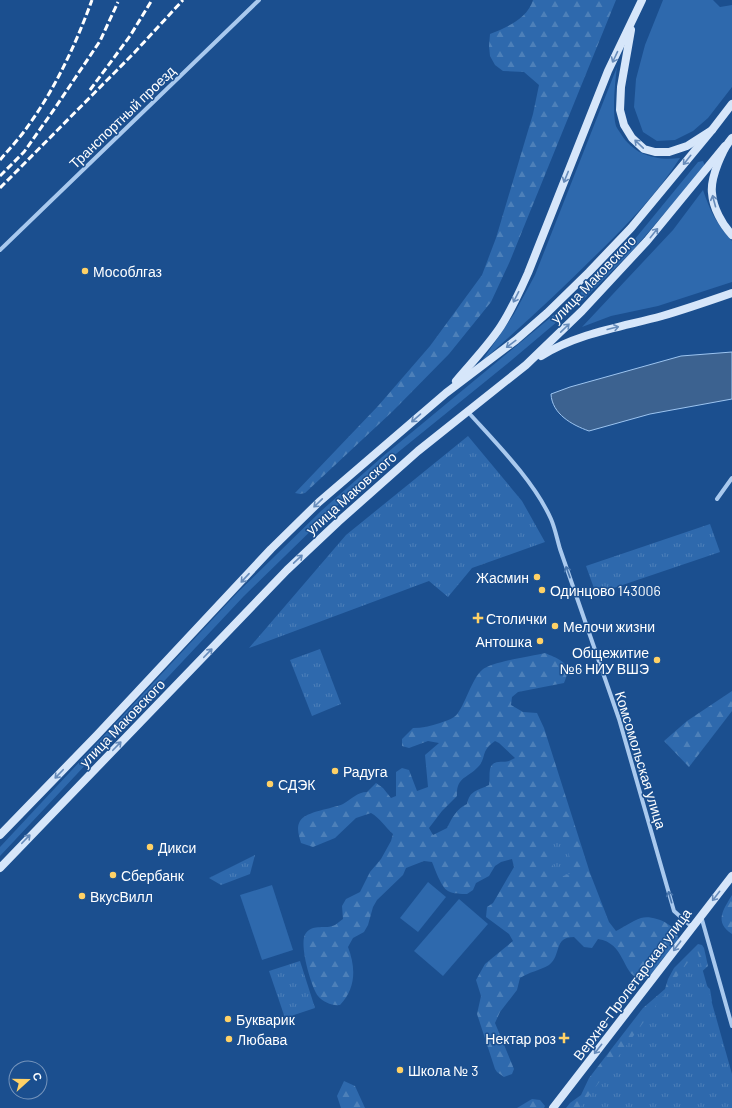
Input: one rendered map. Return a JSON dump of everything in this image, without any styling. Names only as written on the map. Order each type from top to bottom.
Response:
[{"type":"main road","points":[[446,393],[486,346],[501,325],[516,299],[528,273],[608,71],[642,0]]},
{"type":"main road","points":[[632,22],[621,87],[620,110],[624,125],[632,138],[644,150],[669,152],[687,146],[712,130]]},
{"type":"main road","name":"улица Маковского","points":[[0,835],[97,735],[271,549],[319,502],[446,393],[516,340],[547,313],[589,272],[631,228],[732,104]]},
{"type":"main road","name":"улица Маковского","points":[[0,868],[287,570],[338,522],[418,451],[526,365],[582,311],[648,241],[732,138]]},
{"type":"main road","points":[[725,146],[715,173],[712,192],[721,219],[732,235]]},
{"type":"main road","points":[[526,365],[552,349],[572,340],[697,305],[732,293]]},
{"type":"main road","name":"Верхне-Пролетарская улица","points":[[553,1108],[732,876]]},
{"type":"street","name":"Транспортный проезд","points":[[0,250],[259,0]]},
{"type":"street","name":"Комсомольская улица","points":[[468,412],[498,444],[532,487],[552,520],[560,548],[620,719],[674,911],[692,927]]},
{"type":"street","points":[[717,499],[732,478]]},
{"type":"street","points":[[701,915],[732,1026]]},
{"type":"green space","points":[[533,0],[616,0],[510,261],[491,302],[449,354],[393,411],[305,493],[295,493],[378,406],[430,346],[482,275],[496,238],[533,114],[539,85],[524,72],[503,71],[495,65],[490,56],[490,34],[516,22],[530,7]]},
{"type":"green space","points":[[663,0],[713,0],[720,7],[732,5],[732,87],[708,118],[693,131],[675,140],[657,141],[643,132],[634,107],[636,79],[645,45]]},
{"type":"green space","points":[[617,67],[614,113],[616,126],[621,134],[632,147],[646,155],[671,159],[680,158],[662,184],[619,232],[554,296],[482,361],[514,314],[535,275]]},
{"type":"green space","points":[[703,161],[705,166],[633,250],[584,299],[507,364],[386,462],[325,517],[244,596],[0,856],[0,847],[238,592],[321,511],[382,457],[579,294],[630,245],[698,162]]},
{"type":"green space","points":[[703,190],[714,217],[732,241],[732,282],[658,306],[611,316],[582,327],[673,230]]},
{"type":"green space","points":[[468,436],[522,501],[545,542],[472,568],[448,597],[429,581],[249,648],[346,535]]},
{"type":"green space","points":[[710,524],[720,552],[596,594],[586,566]]},
{"type":"green space","points":[[320,649],[341,704],[312,716],[290,660]]},
{"type":"green space","points":[[545,653],[564,663],[567,671],[564,683],[518,692],[512,697],[511,705],[523,712],[537,713],[544,728],[590,873],[609,922],[616,931],[641,918],[653,918],[672,927],[678,938],[675,948],[664,957],[647,978],[643,979],[633,975],[618,952],[607,942],[598,939],[592,948],[584,947],[574,937],[563,940],[560,943],[553,961],[549,965],[520,978],[517,990],[500,1012],[495,1023],[514,1069],[512,1074],[504,1077],[495,1069],[477,1014],[481,996],[476,980],[485,964],[513,941],[509,934],[486,917],[487,907],[493,903],[514,867],[512,859],[501,862],[495,866],[489,876],[476,883],[473,890],[467,894],[452,893],[445,889],[438,878],[432,862],[424,861],[406,868],[403,875],[377,900],[364,932],[353,938],[348,947],[351,955],[353,970],[352,985],[340,1005],[334,1005],[322,1000],[315,991],[304,955],[304,938],[306,933],[312,928],[335,925],[343,919],[342,906],[346,899],[360,892],[370,872],[381,859],[391,841],[393,834],[377,817],[371,813],[356,818],[335,838],[313,847],[301,843],[298,826],[300,821],[308,815],[343,804],[357,794],[367,792],[376,783],[383,788],[391,798],[396,796],[396,772],[402,768],[409,770],[417,791],[428,787],[425,755],[439,743],[428,741],[409,748],[402,746],[402,739],[413,728],[433,725],[454,717],[461,709],[474,680],[482,670],[494,664]],"holes":[[[495,741],[515,758],[509,761],[493,764],[490,769],[489,785],[472,793],[467,804],[457,811],[447,828],[433,835],[429,828],[442,811],[457,796],[458,785],[463,778],[474,771],[481,764],[485,751],[490,745]]]},
{"type":"green space","points":[[732,691],[732,711],[689,767],[664,741],[687,721]]},
{"type":"green space","points":[[561,832],[575,872],[557,878],[544,838]]},
{"type":"green space","points":[[255,855],[250,874],[221,885],[209,878]]},
{"type":"green space","points":[[428,882],[446,897],[418,932],[400,918]]},
{"type":"green space","points":[[272,885],[293,950],[262,960],[240,895]]},
{"type":"green space","points":[[732,895],[732,934],[723,925],[722,916],[723,911]]},
{"type":"green space","points":[[459,899],[488,924],[443,976],[414,951]]},
{"type":"green space","points":[[698,944],[702,945],[704,948],[708,966],[696,977],[710,989],[712,1001],[710,1004],[618,1108],[566,1108],[581,1095],[589,1078],[643,1008],[665,989],[674,968]]},
{"type":"green space","points":[[697,950],[732,1074],[732,1108],[580,1108]]},
{"type":"green space","points":[[300,961],[315,1008],[285,1018],[269,971]]},
{"type":"green space","points":[[344,1081],[355,1086],[365,1108],[341,1108],[337,1096]]},
{"type":"green space","points":[[532,1099],[540,1100],[545,1106],[544,1108],[517,1108]]},
{"type":"shaded area","points":[[732,352],[732,399],[650,414],[589,431],[576,426],[564,418],[559,413],[552,401],[551,394],[570,387],[681,356]]},
{"type":"railway","points":[[0,160],[25,130],[56,81],[72,50],[92,0]]},
{"type":"railway","points":[[90,90],[130,36],[152,0]]},
{"type":"railway","points":[[0,188],[134,53],[183,0]]},
{"type":"railway","points":[[0,176],[24,152],[55,108],[100,41],[118,2]]},
{"type":"place","name":"Мособлгаз","points":[[85,271]]},
{"type":"place","name":"Жасмин","points":[[537,577]]},
{"type":"place","name":"Одинцово 143006","points":[[542,590]]},
{"type":"place","name":"Столички","points":[[478,618]]},
{"type":"place","name":"Мелочи жизни","points":[[555,626]]},
{"type":"place","name":"Антошка","points":[[540,641]]},
{"type":"place","name":"Общежитие №6 НИУ ВШЭ","points":[[657,660]]},
{"type":"place","name":"Радуга","points":[[335,771]]},
{"type":"place","name":"СДЭК","points":[[270,784]]},
{"type":"place","name":"Дикси","points":[[150,847]]},
{"type":"place","name":"Сбербанк","points":[[113,875]]},
{"type":"place","name":"ВкусВилл","points":[[82,896]]},
{"type":"place","name":"Букварик","points":[[228,1019]]},
{"type":"place","name":"Нектар роз","points":[[564,1038]]},
{"type":"place","name":"Любава","points":[[229,1039]]},
{"type":"place","name":"Школа № 3","points":[[400,1070]]}]
